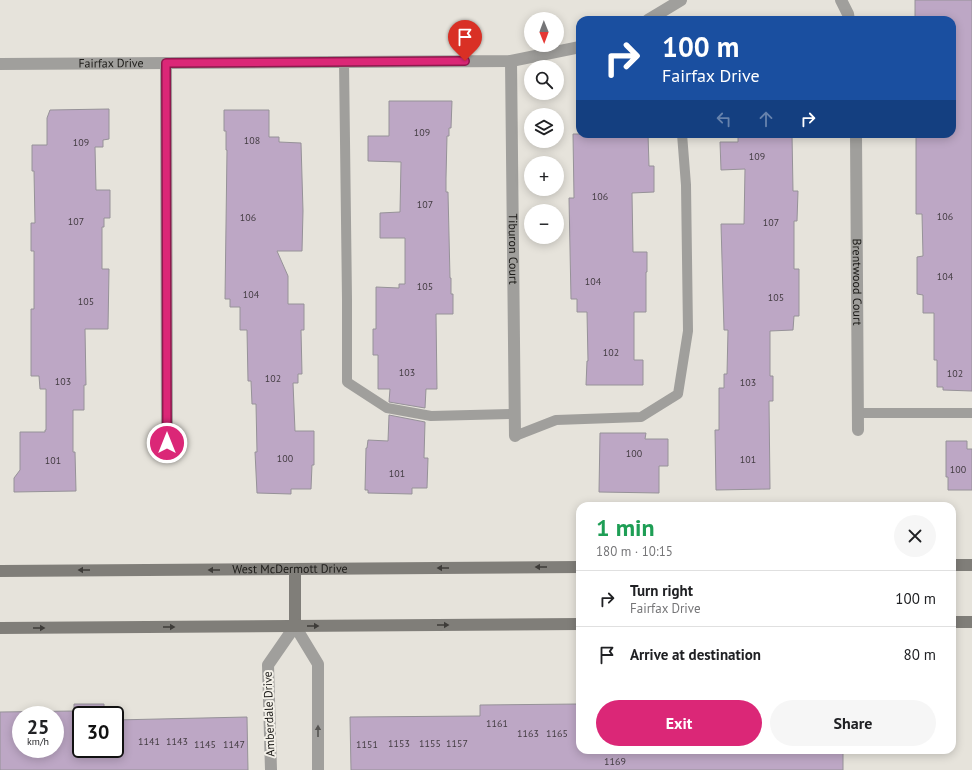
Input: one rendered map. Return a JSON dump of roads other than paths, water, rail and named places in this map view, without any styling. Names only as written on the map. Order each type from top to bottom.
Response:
[{"type":"main road","points":[[956,565],[972,565]]},
{"type":"main road","name":"West McDermott Drive","points":[[0,571],[576,567]]},
{"type":"main road","points":[[295,569],[295,626]]},
{"type":"main road","points":[[956,622],[972,622]]},
{"type":"main road","points":[[0,628],[576,624]]},
{"type":"street","points":[[656,16],[681,0]]},
{"type":"street","points":[[841,0],[848,16]]},
{"type":"street","name":"Fairfax Drive","points":[[0,64],[511,61],[576,48]]},
{"type":"street","name":"Tiburon Court","points":[[511,61],[515,436]]},
{"type":"street","points":[[166,63],[167,443]]},
{"type":"street","name":"Brentwood Court","points":[[856,138],[858,430]]},
{"type":"street","points":[[295,626],[318,664],[318,770]]},
{"type":"street","name":"Amberdale Drive","points":[[271,770],[268,665],[295,626]]},
{"type":"lane","points":[[344,62],[348,299],[347,382],[387,408],[431,416],[515,414]]},
{"type":"lane","points":[[515,436],[556,420],[641,417],[678,394],[688,331],[686,185],[682,138]]},
{"type":"lane","points":[[858,413],[972,413]]}]
